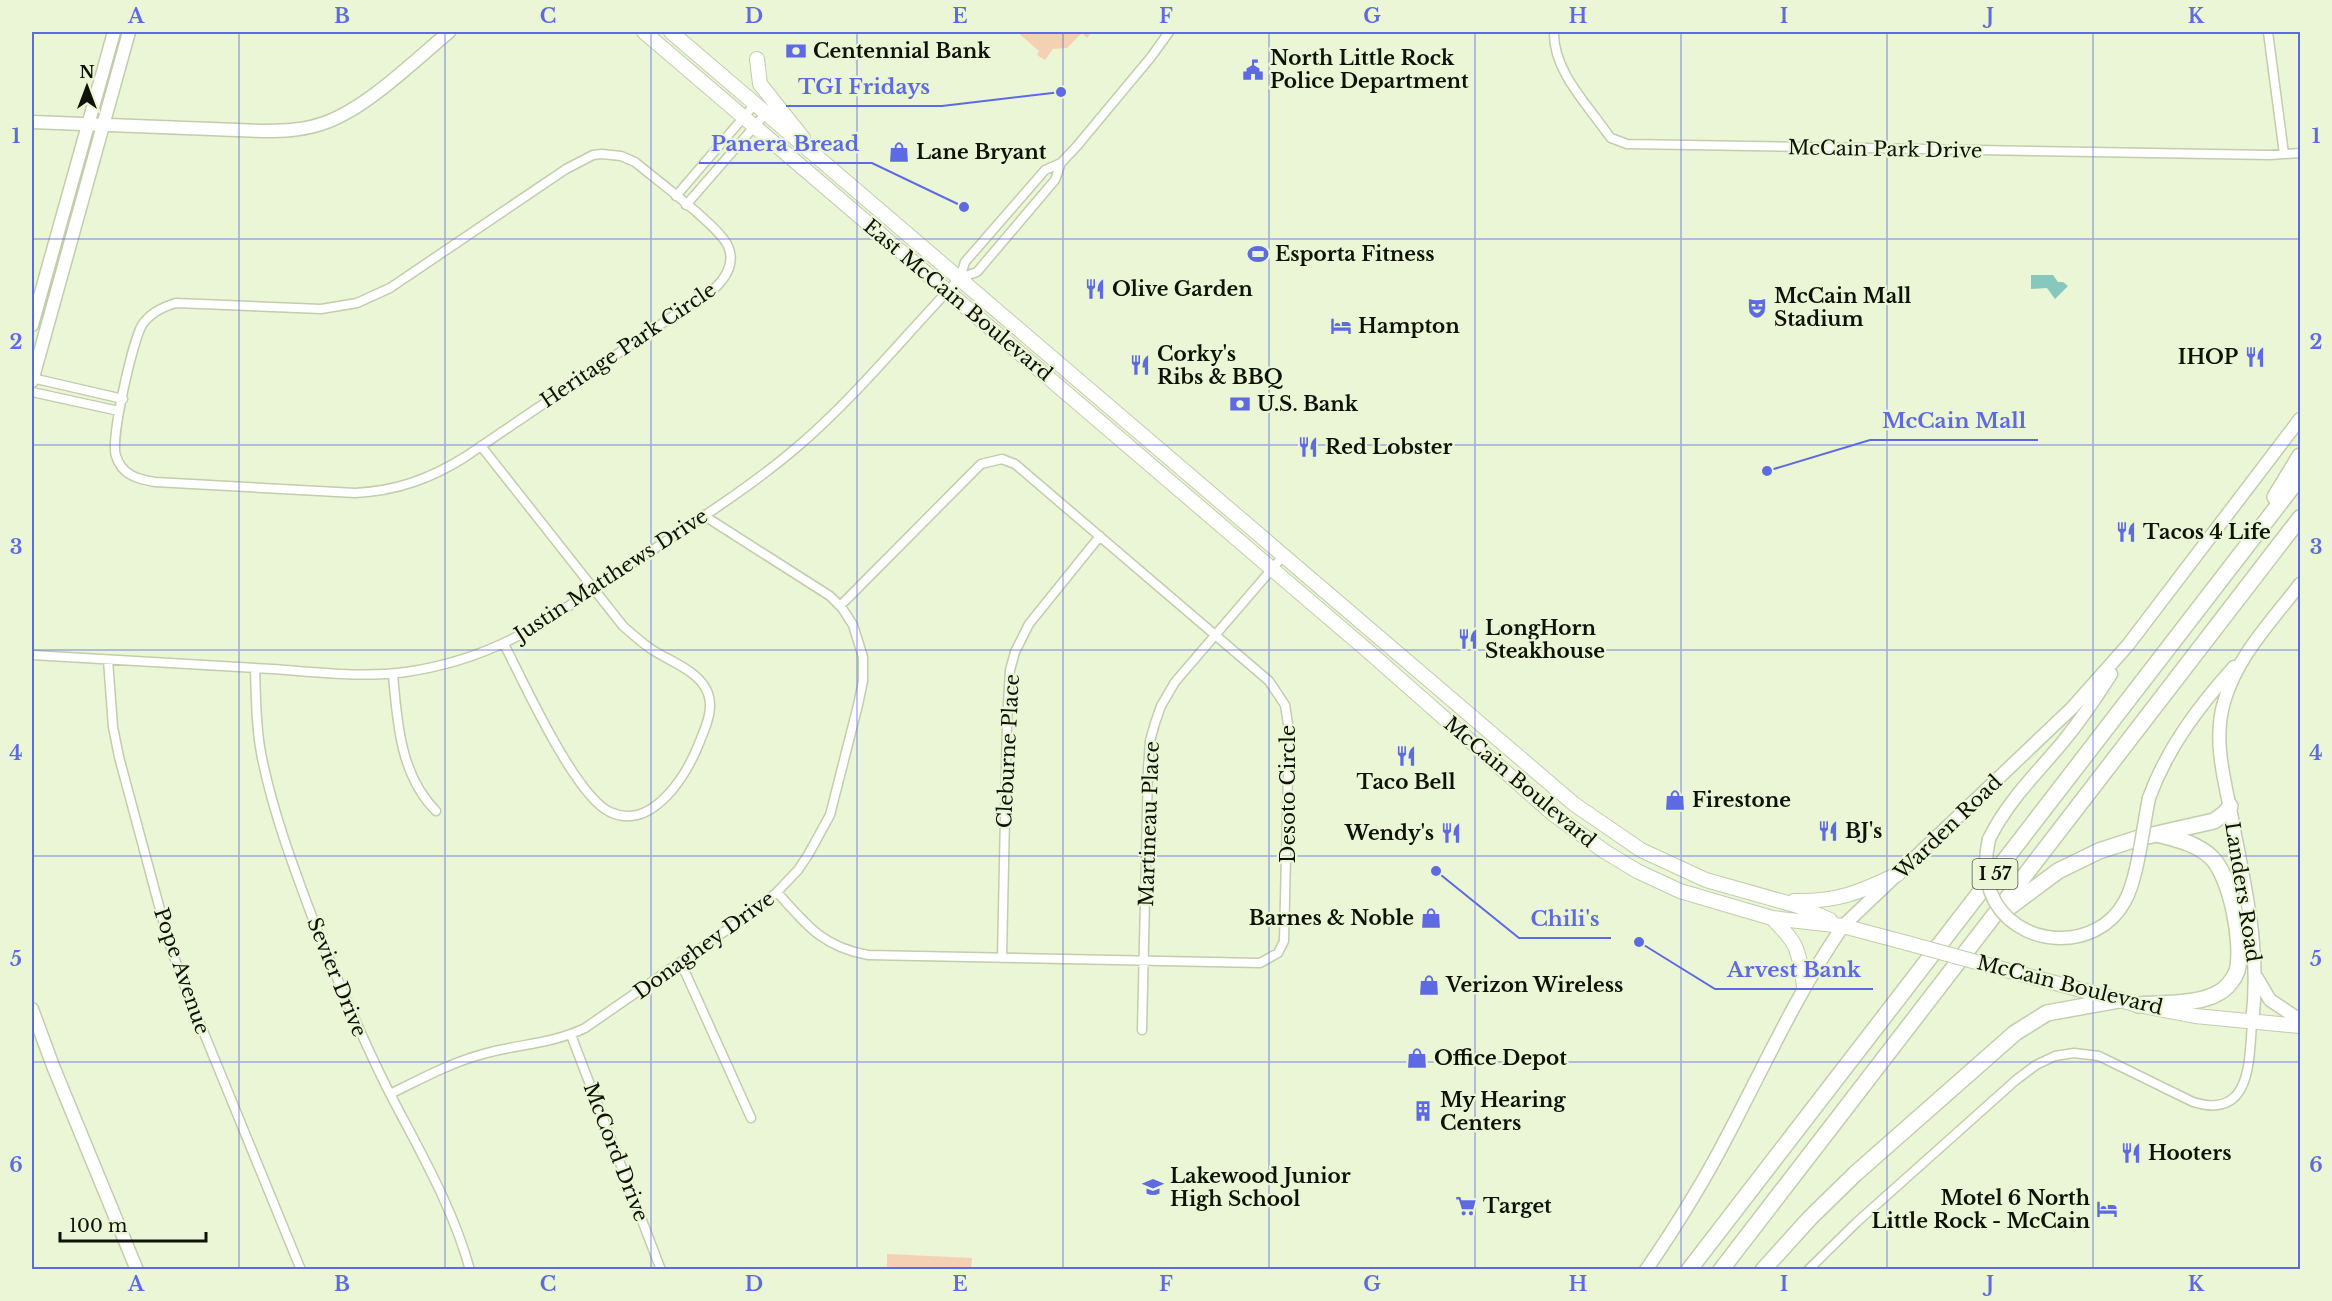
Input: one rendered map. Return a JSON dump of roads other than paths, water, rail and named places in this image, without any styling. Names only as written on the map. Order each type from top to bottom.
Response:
[{"type":"highway","points":[[2225,577],[2301,456]]},
{"type":"highway","name":"I 57","points":[[1689,1269],[2301,477]]},
{"type":"highway","name":"I 57","points":[[1720,1269],[2301,518]]},
{"type":"highway","points":[[1988,923],[2074,862],[2115,845],[2214,821],[2230,806]]},
{"type":"highway","points":[[2138,1005],[2205,999],[2222,991],[2236,972],[2238,964],[2234,916],[2225,876],[2218,865],[2202,850],[2188,842],[2157,834]]},
{"type":"highway","points":[[1763,1269],[1848,1180],[2015,1033],[2048,1013],[2119,1000]]},
{"type":"main road","points":[[32,325],[114,32]]},
{"type":"main road","points":[[32,380],[129,32]]},
{"type":"main road","points":[[32,122],[263,131],[307,128],[326,123],[352,110],[449,32]]},
{"type":"main road","name":"East McCain Boulevard","points":[[644,32],[1272,569]]},
{"type":"main road","name":"East McCain Boulevard","points":[[671,32],[1283,556]]},
{"type":"main road","points":[[757,59],[760,84],[815,155]]},
{"type":"main road","name":"Warden Road","points":[[1646,1269],[1709,1169],[1804,986],[1843,926],[2072,708],[2128,645],[2301,419]]},
{"type":"main road","name":"McCain Boulevard","points":[[1283,556],[1575,804],[1641,850],[1706,880],[1782,901],[1843,926],[1991,966],[2138,1005],[2195,1016],[2301,1026]]},
{"type":"main road","name":"McCain Boulevard","points":[[1272,569],[1552,813],[1582,836],[1637,871],[1703,899],[1772,918],[1843,926]]},
{"type":"main road","name":"Landers Road","points":[[2252,1023],[2255,974],[2252,926],[2221,765],[2220,725],[2230,685],[2247,651],[2301,584]]},
{"type":"main road","points":[[2128,645],[2097,697],[2064,741],[1998,820],[1989,838],[1985,871],[1996,902],[2013,921],[2025,930],[2044,937],[2060,939],[2085,935],[2101,929],[2115,916],[2132,884],[2149,798],[2172,746],[2215,688],[2247,651]]},
{"type":"main road","points":[[1782,901],[1815,902],[1846,897],[1898,874]]},
{"type":"main road","points":[[1772,918],[1793,940],[1798,953],[1804,986]]},
{"type":"main road","points":[[2255,974],[2270,1000],[2301,1020]]},
{"type":"main road","points":[[32,1008],[52,1066],[137,1269]]},
{"type":"street","points":[[960,278],[977,272],[1055,180],[1061,163],[1152,57],[1169,32]]},
{"type":"street","name":"McCain Park Drive","points":[[1554,32],[1555,47],[1564,72],[1611,138],[1627,144],[2301,153]]},
{"type":"street","points":[[2268,32],[2284,154]]},
{"type":"street","points":[[686,205],[749,121],[755,104]]},
{"type":"street","points":[[676,196],[749,121],[766,113]]},
{"type":"street","name":"Heritage Park Circle","points":[[610,154],[635,162],[686,205],[723,237],[729,246],[731,262],[726,278],[481,446],[431,476],[403,486],[371,492],[343,493],[155,482],[133,478],[116,458],[115,438],[119,411],[137,335],[152,314],[168,305],[203,303],[321,309],[357,303],[390,288],[566,169],[593,155],[610,154]]},
{"type":"street","points":[[960,278],[965,262],[1045,170],[1061,163]]},
{"type":"street","name":"Justin Matthews Drive","points":[[32,655],[393,674],[465,659],[504,644],[546,621],[748,485],[798,446],[862,383],[960,278]]},
{"type":"street","points":[[32,380],[123,399]]},
{"type":"street","points":[[32,392],[119,411]]},
{"type":"street","points":[[481,446],[592,590],[623,626],[649,648],[695,676],[707,691],[709,718],[689,768],[675,787],[645,811],[631,815],[609,812],[602,807],[558,750],[504,644]]},
{"type":"street","name":"Desoto Circle","points":[[777,892],[823,940],[846,950],[868,955],[1260,963],[1278,953],[1284,941],[1288,714],[1285,705],[1269,681],[1015,464],[1002,459],[981,464],[840,606]]},
{"type":"street","name":"Donaghey Drive","points":[[390,1094],[466,1059],[571,1035],[613,1010],[747,916],[777,892],[808,855],[830,815],[858,705],[864,669],[862,651],[853,625],[830,596],[703,515]]},
{"type":"street","name":"Cleburne Place","points":[[1002,958],[1010,670],[1023,634],[1033,617],[1100,536]]},
{"type":"street","name":"Martineau Place","points":[[1142,1030],[1150,741],[1161,706],[1175,682],[1283,556]]},
{"type":"street","name":"Pope Avenue","points":[[108,660],[113,727],[119,757],[169,943],[301,1269]]},
{"type":"street","name":"Sevier Drive","points":[[255,668],[262,757],[283,835],[298,879],[349,1009],[456,1227],[470,1269]]},
{"type":"street","points":[[393,674],[400,738],[410,772],[418,790],[436,811]]},
{"type":"street","points":[[681,963],[751,1118]]},
{"type":"street","name":"Landers Road","points":[[1808,1269],[1898,1185],[2036,1065],[2064,1054],[2099,1056],[2193,1102],[2217,1106],[2236,1095],[2243,1085],[2248,1071],[2252,1023]]},
{"type":"street","name":"McCord Drive","points":[[571,1035],[661,1269]]},
{"type":"water","points":[[2031,275],[2053,275],[2058,282],[2063,282],[2068,286],[2055,299],[2047,288],[2031,289]]},
{"type":"place","name":"Centennial Bank","points":[[796,51]]},
{"type":"place","name":"North Little Rock Police Department","points":[[1253,70]]},
{"type":"place","name":"TGI Fridays","points":[[1061,92]]},
{"type":"place","name":"Lane Bryant","points":[[899,152]]},
{"type":"place","name":"Panera Bread","points":[[964,207]]},
{"type":"place","name":"Esporta Fitness","points":[[1258,254]]},
{"type":"place","name":"Olive Garden","points":[[1095,289]]},
{"type":"place","name":"McCain Mall Stadium","points":[[1757,308]]},
{"type":"place","name":"Hampton","points":[[1341,326]]},
{"type":"place","name":"IHOP","points":[[2255,357]]},
{"type":"place","name":"Corky's Ribs & BBQ","points":[[1140,365]]},
{"type":"place","name":"U.S. Bank","points":[[1240,404]]},
{"type":"place","name":"Red Lobster","points":[[1308,447]]},
{"type":"place","name":"McCain Mall","points":[[1767,471]]},
{"type":"place","name":"Tacos 4 Life","points":[[2126,532]]},
{"type":"place","name":"LongHorn Steakhouse","points":[[1468,639]]},
{"type":"place","name":"Taco Bell","points":[[1406,756]]},
{"type":"place","name":"Firestone","points":[[1675,800]]},
{"type":"place","name":"BJ's","points":[[1828,831]]},
{"type":"place","name":"Wendy's","points":[[1451,833]]},
{"type":"place","name":"Chili's","points":[[1436,871]]},
{"type":"place","name":"Barnes & Noble","points":[[1431,918]]},
{"type":"place","name":"Arvest Bank","points":[[1639,942]]},
{"type":"place","name":"Verizon Wireless","points":[[1429,985]]},
{"type":"place","name":"Office Depot","points":[[1417,1058]]},
{"type":"place","name":"My Hearing Centers","points":[[1423,1111]]},
{"type":"place","name":"Hooters","points":[[2131,1153]]},
{"type":"place","name":"Lakewood Junior High School","points":[[1153,1187]]},
{"type":"place","name":"Target","points":[[1466,1206]]},
{"type":"place","name":"Motel 6 North Little Rock - McCain","points":[[2107,1209]]}]
